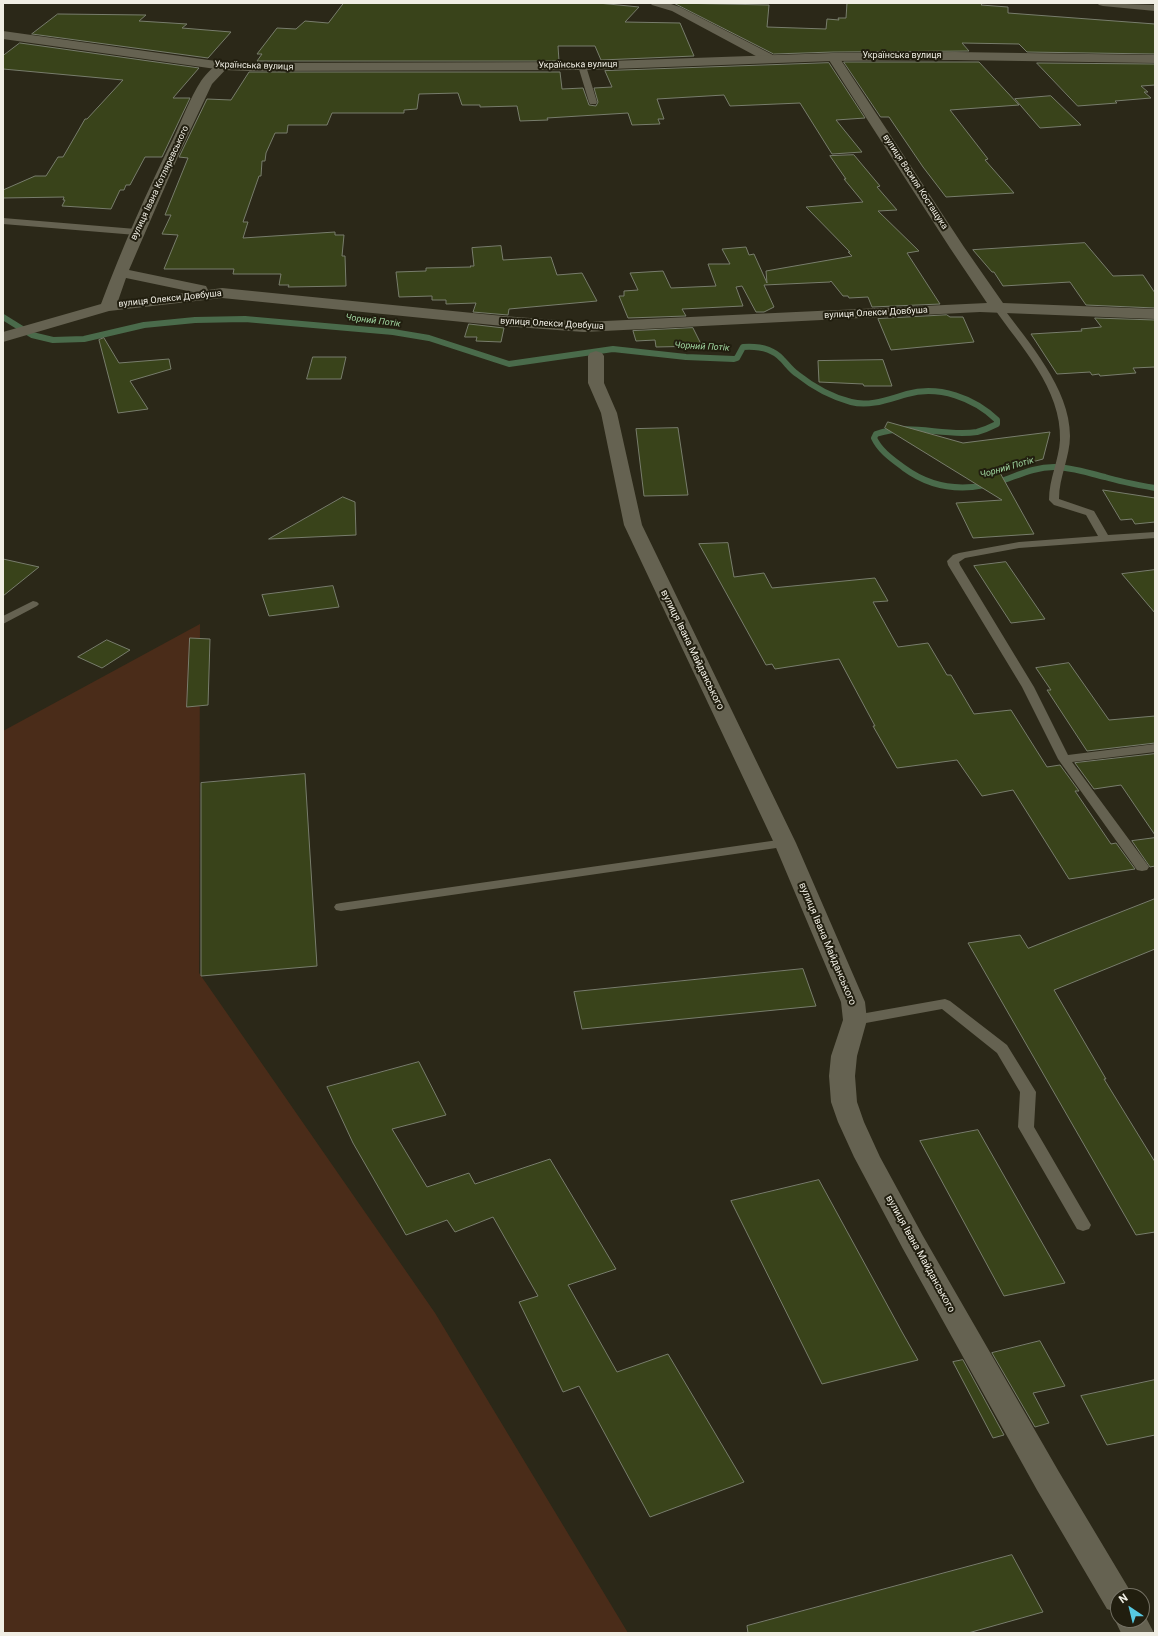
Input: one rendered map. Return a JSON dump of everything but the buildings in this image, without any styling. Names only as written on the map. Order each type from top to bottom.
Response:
[{"type":"street","points":[[656,3],[676,9],[771,58]]},
{"type":"street","points":[[1103,3],[1155,8]]},
{"type":"street","name":"Українська вулиця","points":[[3,35],[223,66],[250,67],[582,66],[771,58],[833,57],[956,56],[1155,59]]},
{"type":"street","name":"вулиця Василя Костащука","points":[[833,57],[957,248],[998,307]]},
{"type":"street","name":"вулиця Івана Котляревського","points":[[108,307],[136,232],[208,82],[223,66]]},
{"type":"street","points":[[121,273],[222,293]]},
{"type":"street","name":"вулиця Олекси Довбуша","points":[[5,336],[108,307],[222,293],[503,321],[584,327],[998,307],[1155,314]]},
{"type":"street","name":"вулиця Івана Майданського","points":[[584,327],[594,353],[596,383],[609,413],[633,525],[785,843],[853,1002],[855,1020],[844,1056],[842,1076],[844,1102],[851,1122],[867,1156],[913,1242],[1048,1481],[1111,1588]]},
{"type":"lane","points":[[582,66],[593,102]]},
{"type":"lane","points":[[3,221],[136,232]]},
{"type":"lane","points":[[998,307],[1044,373],[1055,394],[1064,420],[1066,434],[1054,500],[1058,503],[1090,513],[1105,539]]},
{"type":"lane","points":[[1142,867],[1064,760],[1028,687],[954,565],[954,561],[957,557],[963,555],[1019,545],[1155,535]]},
{"type":"lane","points":[[3,621],[33,604]]},
{"type":"lane","points":[[1064,760],[1155,748]]},
{"type":"lane","points":[[341,907],[785,843]]},
{"type":"lane","points":[[855,1020],[945,1004],[1002,1049],[1028,1092],[1026,1127],[1083,1225]]},
{"type":"shaded area","points":[[200,624],[199,973],[435,1313],[628,1633],[3,1633],[3,731]]},
{"type":"waterway","name":"Чорний Потік","points":[[3,317],[32,335],[53,340],[84,339],[144,325],[195,320],[245,319],[393,332],[429,338],[509,364],[613,349],[686,357],[734,359],[737,358],[743,347],[759,347],[774,352],[795,372],[816,387],[844,400],[865,404],[919,392],[943,392],[955,395],[978,405],[997,420],[997,424],[977,432],[951,433],[902,429],[876,434],[874,438],[887,454],[904,468],[927,481],[952,487],[978,486],[991,484],[1023,473],[1047,467],[1060,467],[1155,488]]}]
